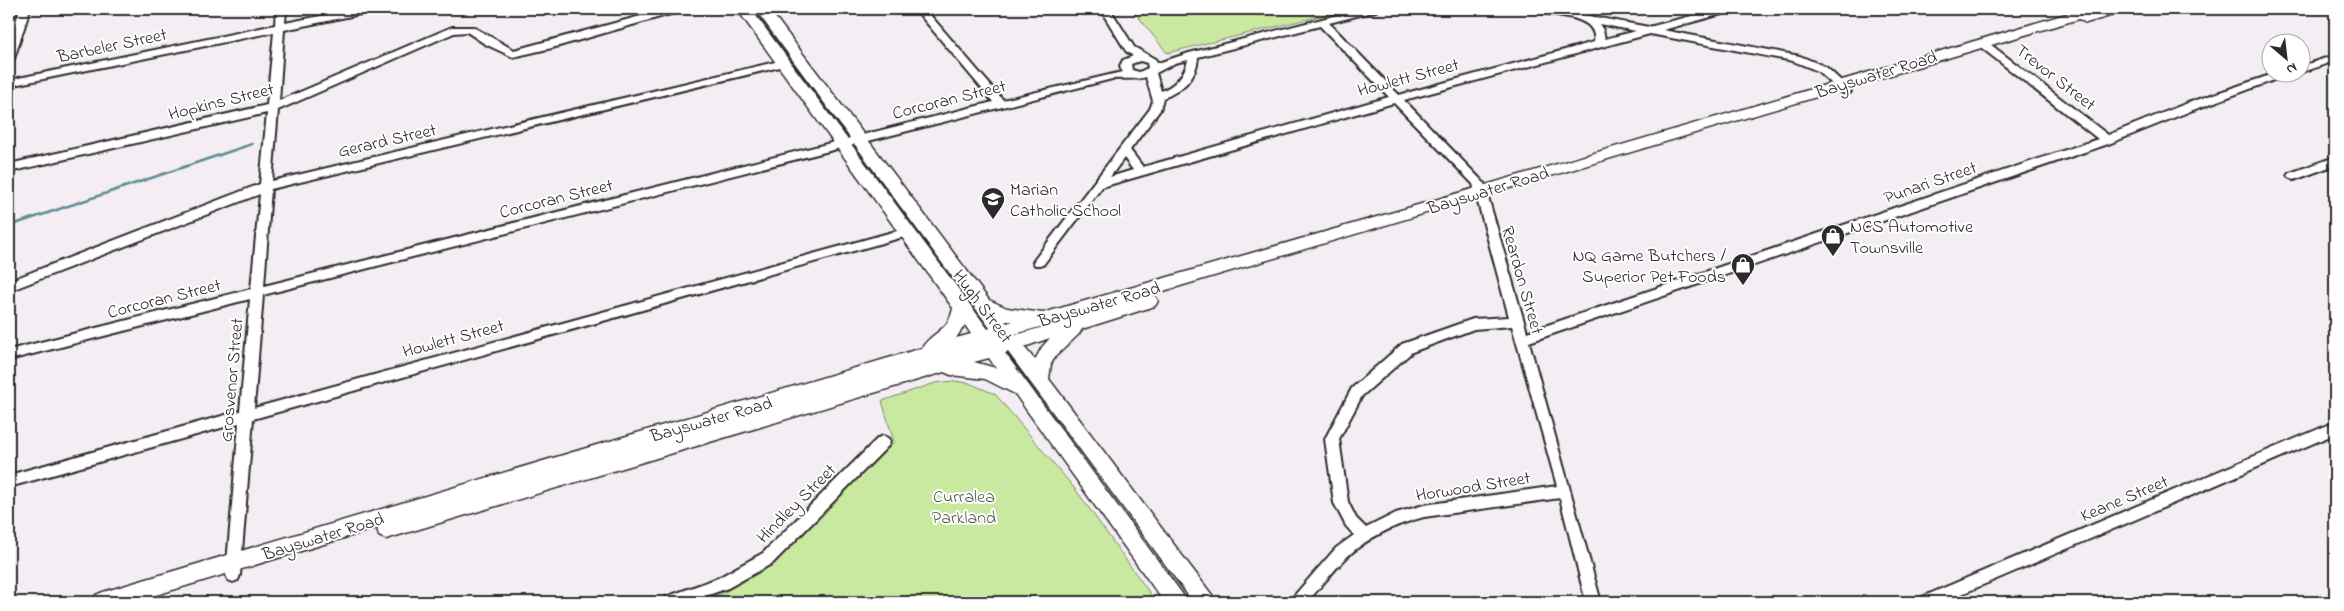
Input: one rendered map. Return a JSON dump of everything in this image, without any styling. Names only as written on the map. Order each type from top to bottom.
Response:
[{"type":"main road","name":"Hugh Street","points":[[744,9],[907,232],[971,304]]},
{"type":"main road","name":"Hugh Street","points":[[762,9],[858,141],[998,341],[1024,393],[1176,602]]},
{"type":"main road","name":"Bayswater Road","points":[[103,602],[233,569],[998,341],[1079,324],[1481,196],[2097,10],[2119,9]]},
{"type":"main road","name":"Bayswater Road","points":[[998,341],[1051,317],[1481,196]]},
{"type":"main road","points":[[922,364],[957,326],[971,304],[1005,314],[1025,317],[1051,317]]},
{"type":"main road","points":[[1040,382],[1042,360],[1056,344],[1079,324]]},
{"type":"main road","name":"Hugh Street","points":[[998,341],[1040,382],[1205,602]]},
{"type":"main road","points":[[922,364],[987,371],[1004,379],[1024,393]]},
{"type":"main road","name":"Bayswater Road","points":[[140,602],[233,569]]},
{"type":"street","points":[[9,10],[15,9]]},
{"type":"street","points":[[9,59],[25,9]]},
{"type":"street","name":"Grosvenor Street","points":[[233,569],[281,9]]},
{"type":"street","name":"Barbeler Street","points":[[9,83],[370,9]]},
{"type":"street","name":"Hopkins Street","points":[[9,168],[272,108],[444,33],[460,28],[468,29],[513,54],[548,46],[676,9]]},
{"type":"street","points":[[920,9],[1000,104]]},
{"type":"street","points":[[1105,9],[1130,65],[1156,94]]},
{"type":"street","points":[[1130,65],[1151,71],[1171,61],[1372,9]]},
{"type":"street","points":[[1536,9],[1804,60],[1822,69],[1843,88]]},
{"type":"street","name":"Howlett Street","points":[[1099,184],[1395,100],[1729,9]]},
{"type":"street","points":[[1589,19],[1599,30],[1601,39],[1598,45]]},
{"type":"street","points":[[1684,21],[1682,26],[1685,33],[1692,38]]},
{"type":"street","name":"Reardon Street","points":[[1322,22],[1395,100],[1478,183],[1565,491],[1594,602]]},
{"type":"street","name":"Trevor Street","points":[[1985,45],[2107,140]]},
{"type":"street","points":[[1156,94],[1176,88],[1193,66],[1195,61],[1193,55]]},
{"type":"street","points":[[1130,65],[1146,58],[1171,61]]},
{"type":"street","points":[[1039,262],[1155,110],[1158,101],[1151,71],[1153,63],[1146,58]]},
{"type":"street","points":[[2312,66],[2335,58]]},
{"type":"street","name":"Gerard Street","points":[[9,286],[265,187],[784,63]]},
{"type":"street","name":"Corcoran Street","points":[[9,355],[1112,76],[1130,65]]},
{"type":"street","name":"Punari Street","points":[[1522,339],[2107,140],[2189,107],[2262,82]]},
{"type":"street","points":[[1124,150],[1140,171]]},
{"type":"street","points":[[2294,176],[2335,162]]},
{"type":"street","name":"Howlett Street","points":[[9,481],[907,232]]},
{"type":"street","points":[[1364,536],[1351,522],[1341,503],[1332,439],[1358,392],[1407,348],[1473,324],[1517,321]]},
{"type":"street","name":"Keane Street","points":[[1927,602],[2335,428]]},
{"type":"street","name":"Hindley Street","points":[[671,602],[723,583],[768,558],[883,442]]},
{"type":"street","name":"Horwood Street","points":[[1298,602],[1341,553],[1364,536],[1401,517],[1424,511],[1565,491]]},
{"type":"green space","points":[[1132,9],[1349,9],[1167,53]]},
{"type":"green space","name":"Curralea Parkland","points":[[954,381],[969,383],[995,394],[1076,490],[1156,602],[693,602],[721,594],[772,565],[894,442],[882,401],[935,383]]},
{"type":"waterway","points":[[9,226],[252,144]]},
{"type":"place","name":"Marian Catholic School","points":[[993,220]]},
{"type":"place","name":"NCS Automotive Townsville","points":[[1833,257]]},
{"type":"place","name":"NQ Game Butchers / Superior Pet Foods","points":[[1743,286]]}]
